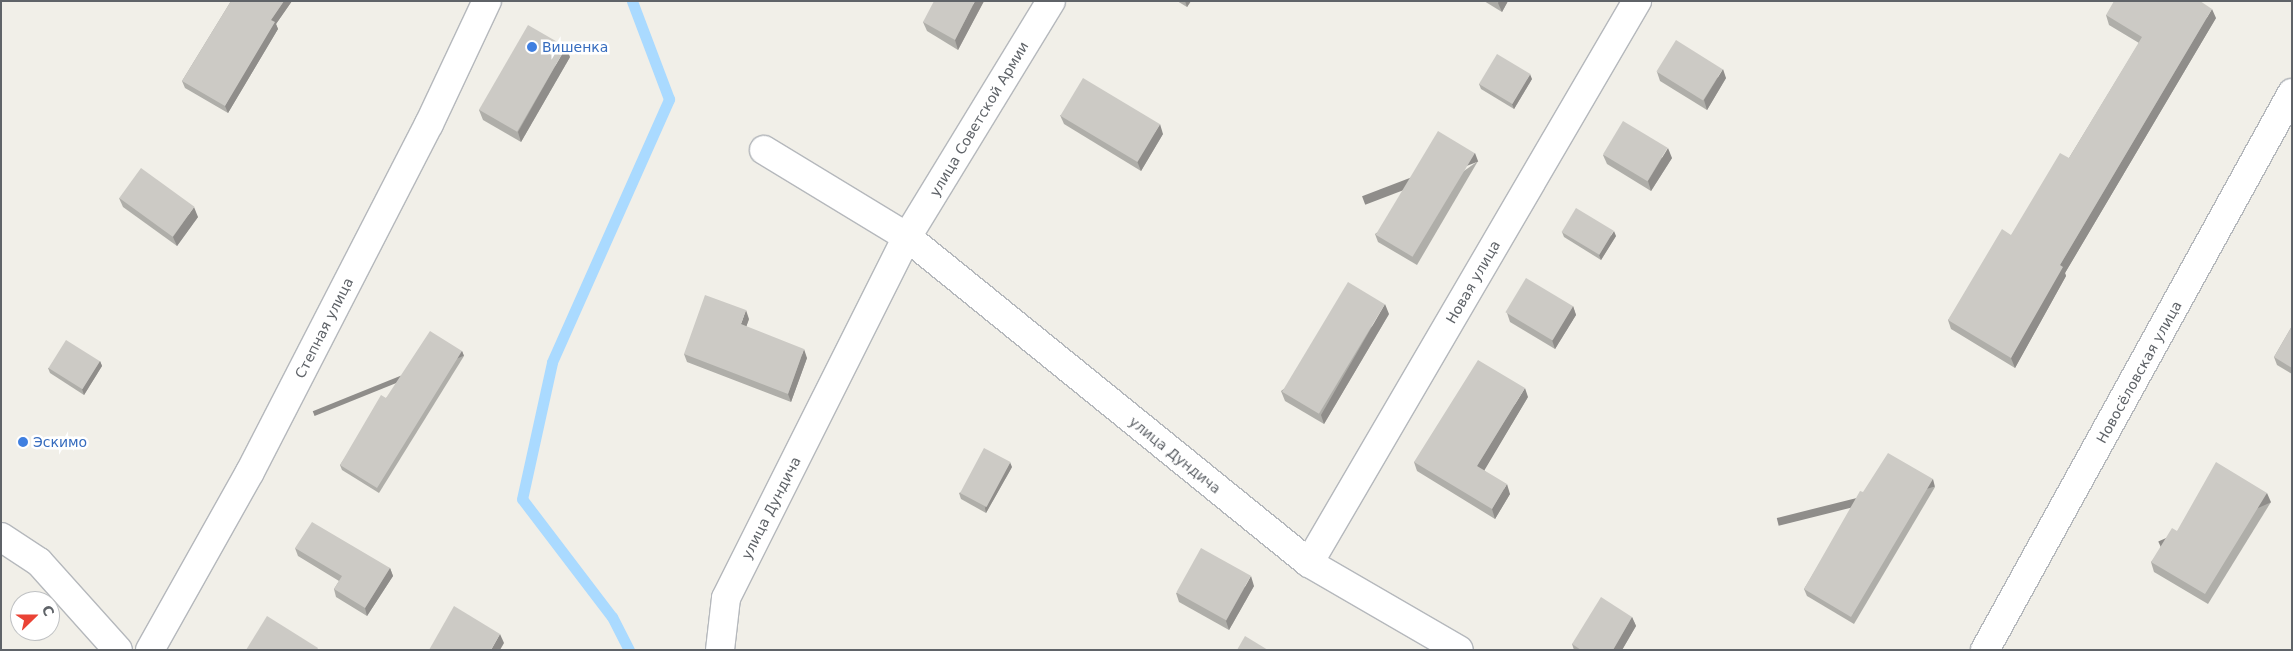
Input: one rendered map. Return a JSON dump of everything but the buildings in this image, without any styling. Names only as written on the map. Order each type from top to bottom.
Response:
[{"type":"street","name":"Степная улица","points":[[150,650],[250,472],[429,124],[487,1]]},
{"type":"street","name":"улица Советской Армии","points":[[907,237],[1050,1]]},
{"type":"street","name":"Новая улица","points":[[1309,564],[1637,1]]},
{"type":"street","name":"Новосёловская улица","points":[[1986,650],[2292,93]]},
{"type":"street","name":"улица Дундича","points":[[764,150],[907,237],[1309,564],[1459,650]]},
{"type":"street","name":"улица Дундича","points":[[720,650],[726,598],[907,237]]},
{"type":"street","points":[[1,537],[40,562],[118,650]]},
{"type":"waterway","points":[[629,650],[612,617],[522,499],[552,362],[669,99],[632,1]]},
{"type":"place","name":"Вишенка","points":[[532,47]]},
{"type":"place","name":"Эскимо","points":[[23,442]]}]
